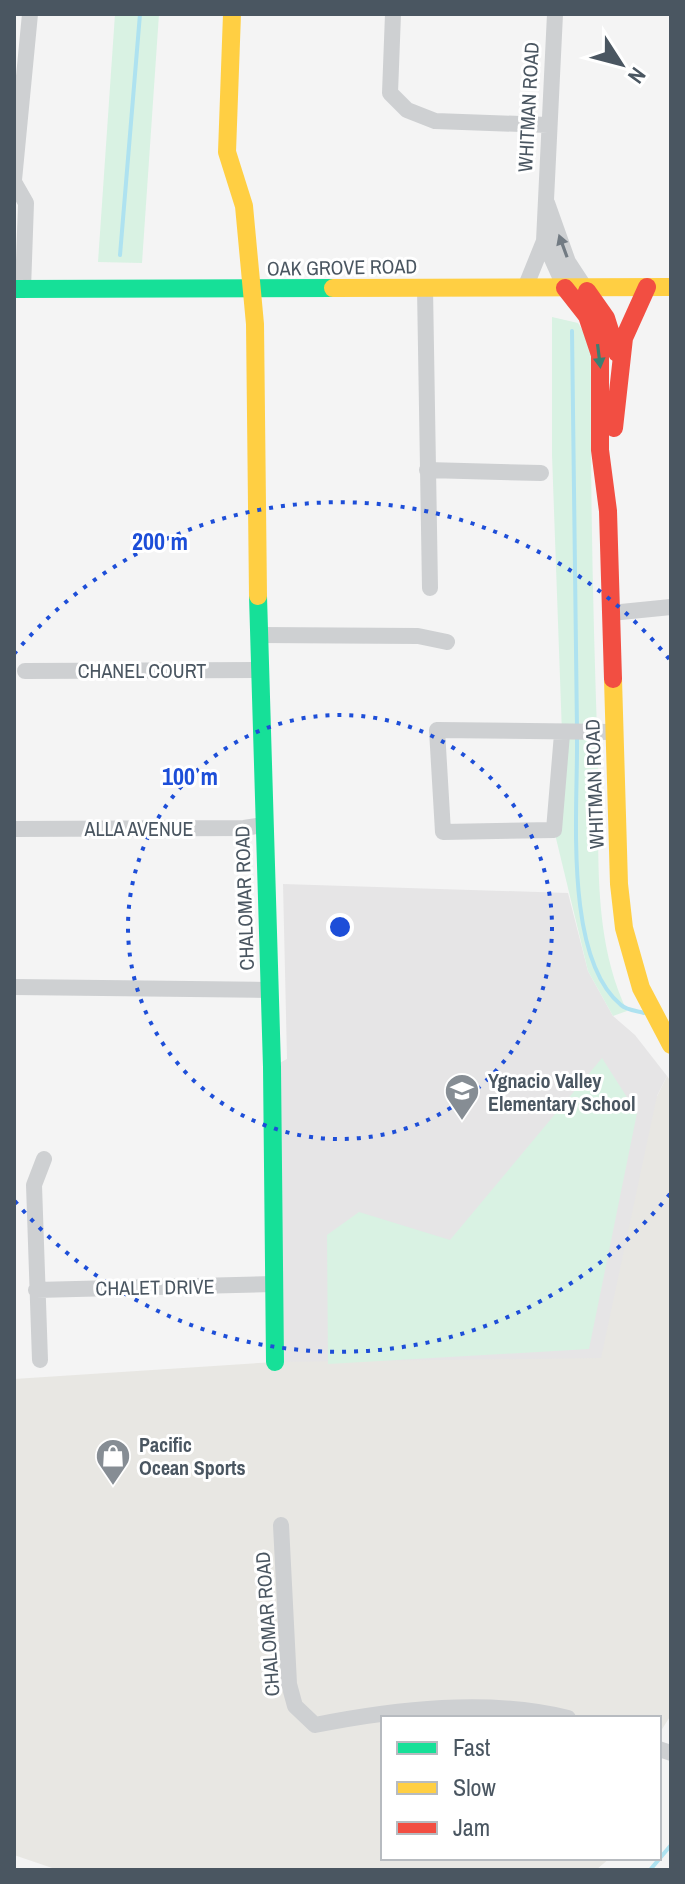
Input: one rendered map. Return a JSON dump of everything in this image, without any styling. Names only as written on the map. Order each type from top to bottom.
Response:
[{"type":"street","points":[[19,289],[26,203],[14,181],[30,14]]},
{"type":"street","name":"CHALOMAR ROAD","points":[[232,14],[227,152],[244,206],[252,290],[275,1362]]},
{"type":"street","points":[[393,14],[390,93],[407,110],[435,121],[548,125]]},
{"type":"street","name":"WHITMAN ROAD","points":[[525,288],[544,241],[555,14]]},
{"type":"street","name":"WHITMAN ROAD","points":[[546,202],[568,262],[606,318],[619,362]]},
{"type":"street","name":"WHITMAN ROAD","points":[[544,241],[565,288],[587,316],[600,355],[600,450],[608,511],[611,613],[606,732],[620,912],[630,964],[648,1007],[671,1045]]},
{"type":"street","name":"WHITMAN ROAD","points":[[608,511],[619,362],[628,318],[647,287]]},
{"type":"street","name":"OAK GROVE ROAD","points":[[19,289],[671,287]]},
{"type":"street","points":[[425,288],[430,588]]},
{"type":"street","points":[[427,470],[541,473]]},
{"type":"street","points":[[611,613],[671,607]]},
{"type":"street","points":[[261,635],[418,636],[447,642]]},
{"type":"street","name":"CHANEL COURT","points":[[25,671],[259,670]]},
{"type":"street","points":[[562,734],[554,830],[443,832],[437,730],[562,734],[606,732]]},
{"type":"street","name":"ALLA AVENUE","points":[[14,829],[244,828],[263,825]]},
{"type":"street","points":[[14,987],[269,990]]},
{"type":"street","points":[[40,1360],[34,1185],[44,1159]]},
{"type":"street","name":"CHALET DRIVE","points":[[36,1290],[273,1284]]},
{"type":"street","name":"CHALOMAR ROAD","points":[[281,1525],[289,1684],[295,1706],[315,1725],[348,1718],[475,1707],[551,1716]]},
{"type":"shaded area","name":"Ygnacio Valley Elementary School","points":[[283,884],[568,893],[588,971],[613,1016],[635,1035],[667,1076],[657,1096],[601,1358],[275,1362],[272,1067],[287,1059]]},
{"type":"shaded area","points":[[667,1076],[671,1082],[671,1715],[661,1731],[661,1716],[381,1716],[381,1860],[608,1860],[596,1870],[58,1870],[14,1855],[14,1379],[275,1362],[657,1096]]},
{"type":"green space","points":[[115,14],[159,14],[142,263],[98,262]]},
{"type":"green space","points":[[552,317],[578,323],[591,344],[599,887],[607,951],[627,1011],[613,1016],[588,971],[554,830],[562,734],[552,455]]},
{"type":"green space","points":[[602,1058],[637,1113],[589,1349],[328,1364],[327,1235],[359,1212],[450,1240]]},
{"type":"waterway","points":[[120,255],[140,14]]},
{"type":"waterway","points":[[572,331],[577,729]]},
{"type":"waterway","points":[[577,738],[578,880],[590,953],[602,983],[621,1005],[644,1013]]},
{"type":"waterway","points":[[661,1857],[671,1845]]},
{"type":"waterway","points":[[650,1870],[658,1860]]},
{"type":"traffic: fast","points":[[14,289],[333,288]]},
{"type":"traffic: fast","points":[[258,596],[272,1067],[275,1362]]},
{"type":"traffic: slow","points":[[232,14],[227,152],[244,206],[255,324],[258,596]]},
{"type":"traffic: slow","points":[[333,288],[671,287]]},
{"type":"traffic: slow","points":[[613,679],[619,884],[624,928],[641,988],[671,1045]]},
{"type":"traffic: jam","points":[[614,428],[624,338],[647,287]]},
{"type":"traffic: jam","points":[[565,288],[587,316],[600,355],[600,450],[608,511],[613,679]]},
{"type":"traffic: jam","points":[[587,291],[606,318],[617,353]]},
{"type":"place","name":"Ygnacio Valley Elementary School","points":[[462,1122]]},
{"type":"place","name":"Pacific Ocean Sports","points":[[113,1487]]}]
